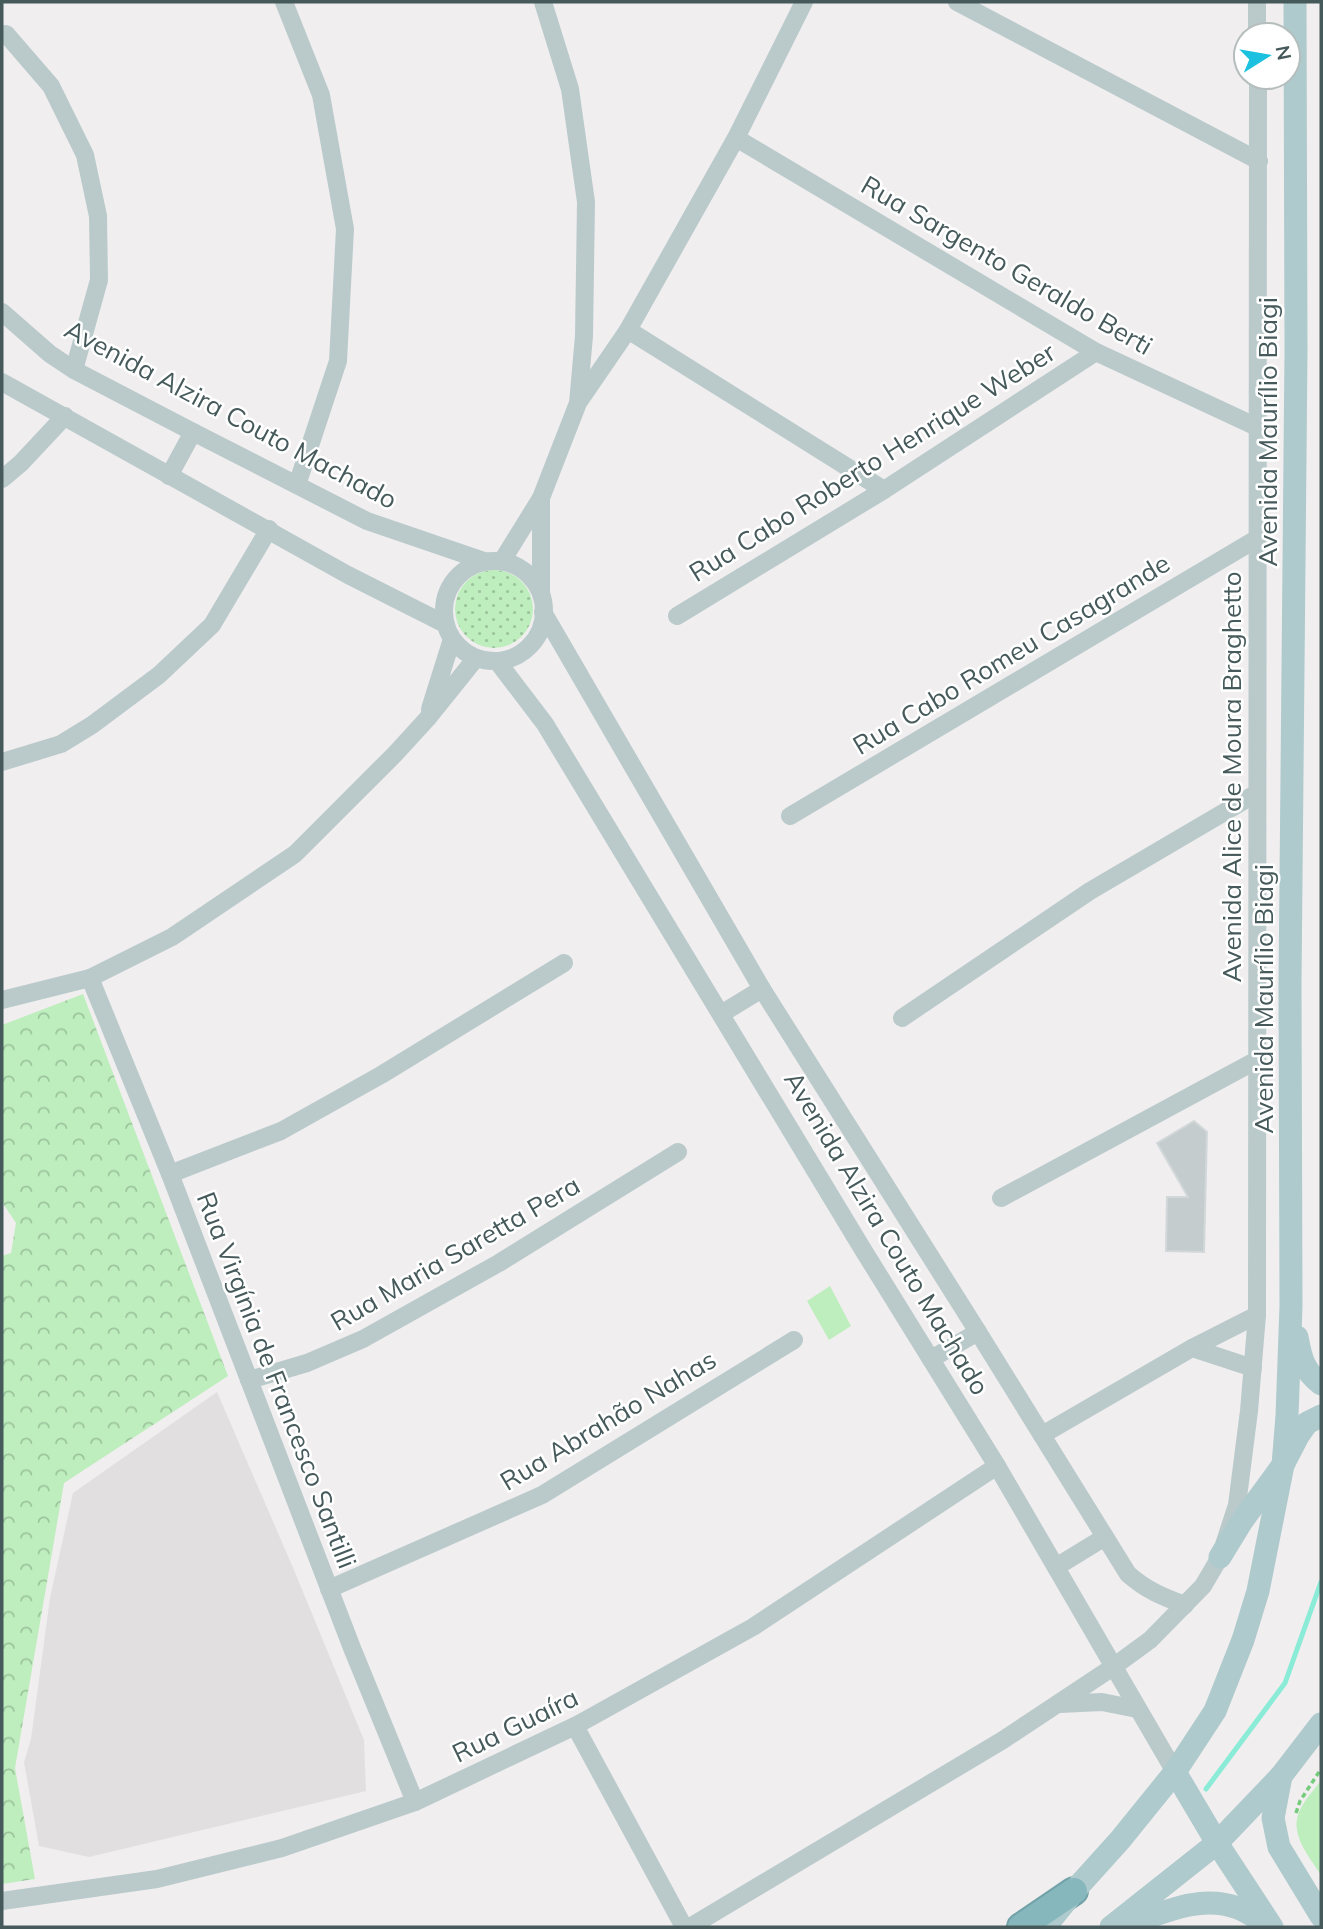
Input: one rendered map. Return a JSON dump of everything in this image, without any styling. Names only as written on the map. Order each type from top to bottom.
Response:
[{"type":"highway","points":[[1021,1927],[1074,1891]]},
{"type":"main road","name":"Avenida Maurílio Biagi","points":[[1045,1927],[1175,1772],[1215,1711],[1243,1640],[1258,1591],[1283,1465],[1291,1306],[1290,986],[1296,365],[1296,2]]},
{"type":"main road","points":[[1291,1306],[1302,1361],[1308,1372],[1321,1384]]},
{"type":"main road","points":[[1220,1557],[1242,1521],[1283,1465],[1307,1423],[1321,1416]]},
{"type":"main road","points":[[1111,1927],[1217,1843],[1281,1776],[1321,1724]]},
{"type":"main road","name":"Avenida Alzira Couto Machado","points":[[1175,1772],[1272,1927]]},
{"type":"main road","points":[[1281,1776],[1273,1818],[1279,1847],[1321,1916]]},
{"type":"main road","points":[[1121,1927],[1186,1905],[1212,1903],[1238,1908],[1272,1927]]},
{"type":"street","points":[[285,2],[321,96],[345,229],[338,361],[297,485]]},
{"type":"street","points":[[543,2],[570,89],[586,202],[584,336],[578,403]]},
{"type":"street","points":[[502,561],[541,498],[578,403],[628,330],[736,138],[804,2]]},
{"type":"street","points":[[957,2],[1259,161]]},
{"type":"street","points":[[1257,2],[1258,21]]},
{"type":"street","points":[[6,34],[51,86],[85,155],[98,216],[99,280],[74,370]]},
{"type":"street","name":"Avenida Alice de Moura Braghetto","points":[[1220,1557],[1237,1505],[1257,1315],[1258,91]]},
{"type":"street","name":"Rua Sargento Geraldo Berti","points":[[736,138],[1096,352],[1257,427]]},
{"type":"street","name":"Avenida Alzira Couto Machado","points":[[2,312],[50,354],[74,370],[193,432],[367,521],[484,561]]},
{"type":"street","points":[[628,330],[884,489]]},
{"type":"street","name":"Rua Cabo Roberto Henrique Weber","points":[[677,616],[884,489],[1096,352]]},
{"type":"street","points":[[2,382],[449,631]]},
{"type":"street","points":[[2,479],[21,463],[65,416]]},
{"type":"street","points":[[169,476],[193,432]]},
{"type":"street","points":[[541,498],[542,603],[541,626],[534,640],[511,658],[496,661],[475,658],[459,647],[449,631],[444,604],[451,584],[465,569],[484,561],[502,561],[526,572],[535,582],[542,603]]},
{"type":"street","points":[[2,762],[61,744],[92,725],[159,675],[212,625],[269,530]]},
{"type":"street","name":"Rua Cabo Romeu Casagrande","points":[[790,816],[1258,538]]},
{"type":"street","name":"Avenida Alzira Couto Machado","points":[[542,603],[762,989],[1128,1574],[1154,1594],[1185,1605]]},
{"type":"street","points":[[427,719],[449,631]]},
{"type":"street","points":[[2,1000],[90,978],[172,937],[295,854],[395,754],[427,719],[475,658]]},
{"type":"street","name":"Avenida Alzira Couto Machado","points":[[496,661],[545,724],[997,1466],[1175,1772]]},
{"type":"street","points":[[902,1018],[1090,891],[1257,793]]},
{"type":"street","points":[[170,1174],[281,1131],[382,1075],[564,963]]},
{"type":"street","name":"Rua Virgínia de Francesco Santilli","points":[[90,978],[170,1174],[329,1589],[415,1801]]},
{"type":"street","points":[[721,1014],[762,989]]},
{"type":"street","points":[[1001,1198],[1257,1060]]},
{"type":"street","name":"Rua Maria Saretta Pera","points":[[248,1380],[307,1363],[363,1339],[499,1263],[678,1152]]},
{"type":"street","points":[[1042,1435],[1192,1348],[1257,1315]]},
{"type":"street","points":[[931,1359],[978,1332]]},
{"type":"street","name":"Rua Abrahão Nahas","points":[[329,1589],[541,1495],[793,1339]]},
{"type":"street","points":[[1192,1348],[1253,1368]]},
{"type":"street","name":"Rua Guaíra","points":[[2,1901],[157,1879],[282,1848],[415,1801],[575,1726],[753,1627],[997,1466]]},
{"type":"street","points":[[1056,1567],[1105,1536]]},
{"type":"street","points":[[690,1927],[1003,1740],[1113,1667],[1150,1640],[1185,1605],[1203,1586],[1220,1557]]},
{"type":"street","points":[[1057,1704],[1102,1702],[1138,1709]]},
{"type":"street","points":[[575,1726],[684,1927]]},
{"type":"path","points":[[1294,1822],[1300,1801],[1321,1769]]},
{"type":"shaded area","points":[[217,1392],[364,1740],[366,1791],[89,1857],[39,1846],[24,1762],[31,1739],[50,1598],[73,1493]]},
{"type":"green space","points":[[486,570],[502,570],[516,576],[527,587],[533,601],[533,617],[527,631],[516,642],[502,648],[486,648],[472,642],[461,631],[455,617],[455,601],[461,587],[472,576]]},
{"type":"green space","points":[[83,994],[228,1376],[64,1483],[15,1768],[35,1879],[2,1884],[2,1256],[11,1253],[16,1223],[2,1202],[2,1025]]},
{"type":"green space","points":[[830,1286],[851,1326],[829,1340],[807,1301]]},
{"type":"green space","points":[[1321,1780],[1321,1875],[1301,1843],[1297,1817]]},
{"type":"building","points":[[1194,1121],[1207,1132],[1204,1252],[1166,1251],[1167,1197],[1188,1197],[1157,1143]]},
{"type":"waterway","points":[[1206,1789],[1285,1683],[1321,1582]]}]
